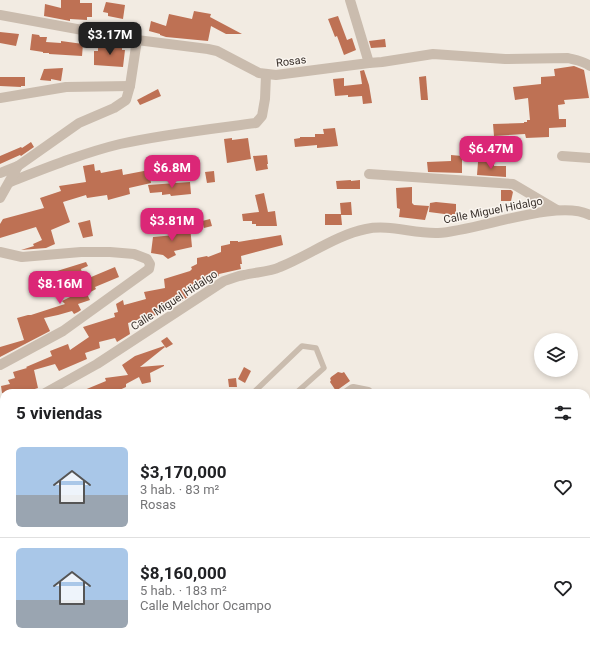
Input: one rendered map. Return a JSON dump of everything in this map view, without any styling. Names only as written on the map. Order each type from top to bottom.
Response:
[{"type":"street","points":[[350,0],[369,63]]},
{"type":"street","name":"Rosas","points":[[0,15],[137,40],[208,49],[216,51],[259,73],[266,75],[382,62],[433,54],[505,60],[568,58],[578,60],[590,66]]},
{"type":"street","points":[[0,173],[18,166],[79,123],[114,108],[126,100],[130,86],[137,40]]},
{"type":"street","points":[[10,182],[119,144],[166,135],[256,123],[262,116],[265,99],[266,75]]},
{"type":"street","points":[[0,98],[66,87],[130,86]]},
{"type":"street","points":[[562,156],[590,158]]},
{"type":"street","points":[[0,198],[18,166]]},
{"type":"street","name":"Calle Miguel Hidalgo","points":[[369,174],[513,184],[557,210]]},
{"type":"street","name":"Calle Miguel Hidalgo","points":[[52,389],[97,364],[224,281],[279,268],[345,236],[366,229],[382,227],[419,233],[439,233],[557,210],[585,212],[590,215]]},
{"type":"street","points":[[0,252],[22,257],[80,252],[110,252],[134,254],[147,259],[150,264],[149,269],[63,331],[0,365]]},
{"type":"lane","points":[[257,389],[302,346],[316,348],[324,368],[300,389]]},
{"type":"building","points":[[61,0],[80,0],[80,3],[92,3],[92,17],[87,17],[87,20],[70,19],[70,21],[44,16],[45,4],[61,8]]},
{"type":"building","points":[[106,2],[125,5],[123,19],[108,16],[108,13],[103,12]]},
{"type":"building","points":[[194,11],[211,14],[210,17],[242,34],[226,34],[211,26],[208,41],[166,37],[149,31],[151,21],[166,26],[169,14],[192,19]]},
{"type":"building","points":[[338,16],[347,40],[352,38],[356,50],[344,55],[337,36],[335,37],[328,19]]},
{"type":"building","points":[[0,32],[19,34],[16,46],[0,43]]},
{"type":"building","points":[[32,34],[39,35],[40,37],[47,37],[46,42],[61,43],[61,41],[83,44],[82,56],[49,54],[30,50]]},
{"type":"building","points":[[385,39],[386,47],[371,48],[369,41]]},
{"type":"building","points":[[111,45],[122,46],[122,50],[125,50],[123,67],[94,65],[94,51],[98,51],[98,48],[105,48],[105,46],[111,47]]},
{"type":"building","points":[[574,66],[584,70],[589,98],[564,100],[565,104],[558,105],[559,119],[566,119],[566,127],[549,128],[549,137],[526,138],[525,134],[494,136],[493,124],[524,123],[527,122],[527,120],[530,120],[528,98],[515,100],[513,87],[541,84],[541,77],[555,76],[554,69]]},
{"type":"building","points":[[63,68],[61,81],[51,79],[51,81],[40,80],[44,69]]},
{"type":"building","points":[[364,70],[369,85],[372,103],[363,104],[362,96],[335,96],[333,79],[344,78],[344,86],[362,84],[360,71]]},
{"type":"building","points":[[426,76],[428,100],[421,100],[419,77]]},
{"type":"building","points":[[0,77],[25,77],[25,86],[0,86]]},
{"type":"building","points":[[158,89],[161,96],[140,105],[137,100]]},
{"type":"building","points":[[335,128],[338,146],[317,148],[317,145],[295,147],[294,139],[300,137],[315,137],[315,134],[324,134],[323,129]]},
{"type":"building","points":[[232,138],[232,140],[248,138],[251,159],[227,163],[224,139]]},
{"type":"building","points":[[31,142],[34,147],[21,156],[20,155],[0,164],[0,156],[21,147],[22,148]]},
{"type":"building","points":[[267,155],[268,169],[256,171],[253,156]]},
{"type":"building","points":[[451,155],[462,156],[462,173],[428,172],[427,162],[451,161]]},
{"type":"building","points":[[478,162],[494,162],[494,166],[506,166],[506,177],[477,175]]},
{"type":"building","points":[[94,164],[95,171],[100,170],[101,173],[122,169],[123,175],[149,170],[151,183],[129,188],[130,194],[108,200],[107,195],[87,198],[86,195],[63,202],[70,222],[51,230],[55,244],[46,248],[21,250],[34,246],[33,244],[42,240],[36,227],[0,238],[0,224],[3,219],[44,208],[40,198],[61,191],[59,186],[86,182],[83,166]]},
{"type":"building","points":[[214,171],[215,182],[207,183],[205,172]]},
{"type":"building","points":[[360,180],[360,189],[337,189],[336,181]]},
{"type":"building","points":[[190,182],[191,194],[171,196],[170,194],[162,195],[162,192],[150,193],[148,185]]},
{"type":"building","points":[[412,187],[412,203],[414,205],[429,206],[425,220],[399,217],[400,209],[397,208],[396,188]]},
{"type":"building","points":[[501,190],[511,190],[513,192],[511,201],[501,201]]},
{"type":"building","points":[[264,193],[268,212],[275,211],[277,226],[256,226],[256,224],[252,224],[252,221],[243,221],[242,214],[259,212],[255,195]]},
{"type":"building","points":[[351,202],[352,215],[341,215],[342,225],[325,225],[325,214],[341,214],[340,203]]},
{"type":"building","points":[[436,202],[456,204],[456,214],[452,215],[429,212],[430,203]]},
{"type":"building","points":[[210,219],[212,226],[204,228],[202,221]]},
{"type":"building","points":[[90,220],[93,236],[83,238],[78,223]]},
{"type":"building","points":[[190,226],[192,247],[174,251],[176,255],[168,259],[163,255],[151,253],[153,237],[175,235],[173,234],[173,228]]},
{"type":"building","points":[[281,235],[283,245],[241,256],[241,269],[219,274],[219,276],[194,283],[195,287],[186,289],[188,297],[180,302],[159,306],[161,314],[128,323],[130,334],[117,342],[115,338],[99,342],[100,348],[85,353],[87,359],[59,371],[55,364],[34,370],[38,388],[1,389],[1,386],[10,384],[8,380],[15,378],[13,372],[27,368],[26,367],[52,356],[50,351],[68,344],[70,350],[89,337],[83,327],[115,317],[114,313],[118,312],[116,304],[123,300],[124,305],[146,299],[144,292],[165,288],[164,279],[190,271],[192,269],[191,267],[197,264],[197,258],[208,257],[221,252],[221,246],[230,244],[230,241],[238,242]]},
{"type":"building","points":[[86,262],[88,266],[81,269],[84,280],[115,267],[119,277],[95,287],[96,289],[87,294],[90,300],[78,304],[81,310],[78,312],[74,314],[72,311],[44,318],[50,331],[0,357],[0,347],[24,340],[17,318],[65,304],[62,301],[80,292],[72,273],[61,279],[57,271]]},
{"type":"building","points":[[167,337],[173,344],[166,348],[161,341]]},
{"type":"building","points":[[164,346],[165,347],[140,367],[164,365],[150,373],[151,382],[142,384],[139,377],[126,384],[126,387],[122,389],[87,389],[106,381],[105,378],[128,375],[122,365],[135,356]]},
{"type":"building","points":[[244,367],[251,371],[245,383],[238,379]]},
{"type":"building","points":[[338,372],[344,372],[350,381],[339,389],[335,389],[330,382],[331,377]]},
{"type":"building","points":[[236,378],[237,387],[229,387],[228,379]]}]
